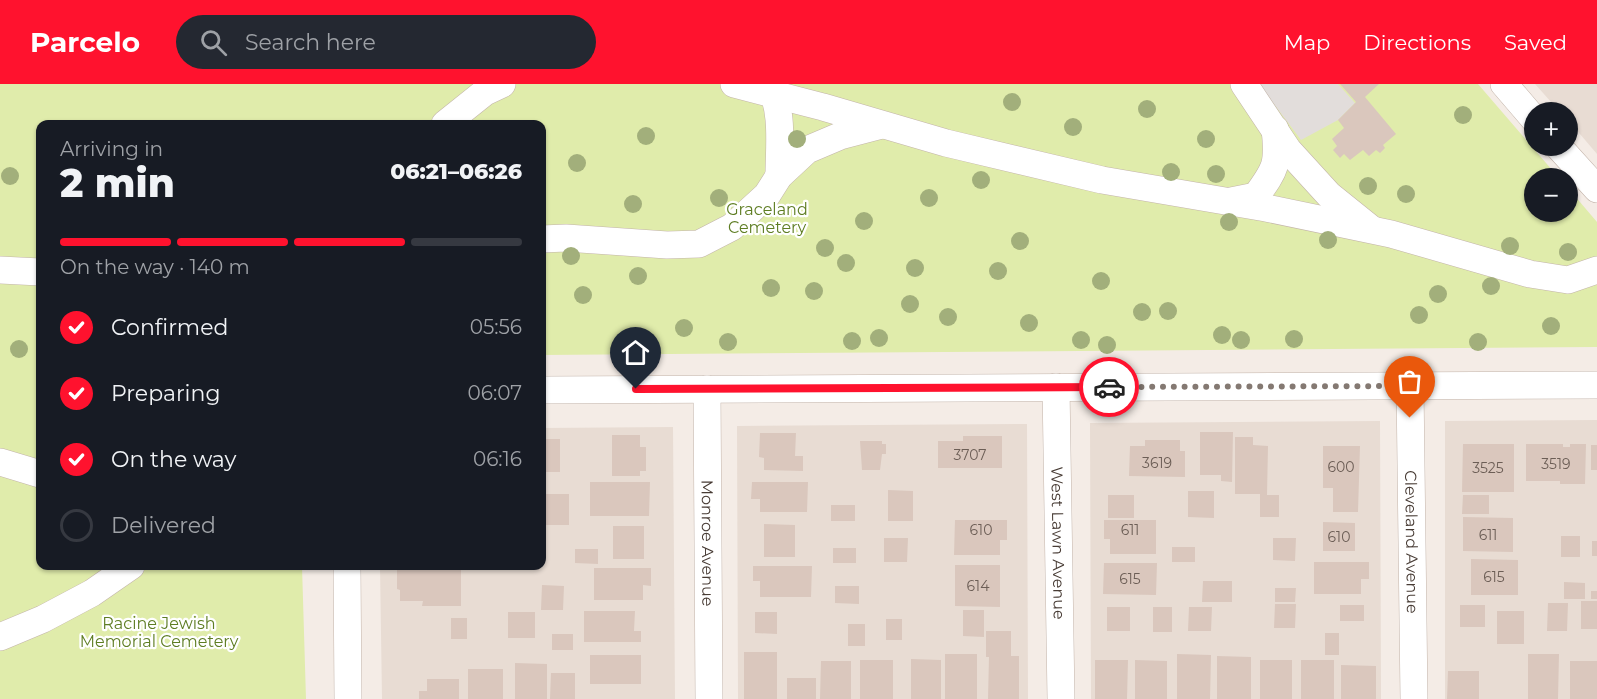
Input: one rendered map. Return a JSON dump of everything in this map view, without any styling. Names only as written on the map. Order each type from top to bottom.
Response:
[{"type":"street","points":[[450,120],[485,92],[502,84]]},
{"type":"street","points":[[734,84],[772,89],[946,143],[1102,180],[1227,201],[1373,231],[1530,274],[1568,280],[1597,270]]},
{"type":"street","points":[[1244,84],[1288,150],[1329,195],[1373,231]]},
{"type":"street","points":[[1504,84],[1524,107]]},
{"type":"street","points":[[772,89],[779,136],[779,176]]},
{"type":"street","points":[[546,239],[566,238],[667,245],[699,244],[732,228],[766,195],[779,176],[807,150],[840,136],[883,125]]},
{"type":"street","points":[[1227,201],[1256,196],[1269,178],[1278,155],[1275,129]]},
{"type":"street","points":[[1567,156],[1597,189]]},
{"type":"street","points":[[0,270],[36,272]]},
{"type":"street","points":[[1542,385],[1585,370],[1597,369]]},
{"type":"street","points":[[1542,385],[1597,392]]},
{"type":"street","points":[[546,390],[1597,385]]},
{"type":"street","name":"Cleveland Avenue","points":[[1410,386],[1414,699]]},
{"type":"street","name":"West Lawn Avenue","points":[[1056,387],[1061,699]]},
{"type":"street","name":"Monroe Avenue","points":[[706,389],[709,699]]},
{"type":"street","points":[[0,462],[36,473]]},
{"type":"street","points":[[0,637],[43,619],[92,592],[124,570]]},
{"type":"street","points":[[347,570],[348,699]]},
{"type":"shaded area","points":[[1259,84],[1338,84],[1355,103],[1338,120],[1301,140]]},
{"type":"shaded area","points":[[1535,84],[1597,84],[1597,154],[1578,132],[1578,102],[1551,102]]},
{"type":"shaded area","points":[[1597,420],[1597,699],[1445,699],[1445,421]]},
{"type":"shaded area","points":[[1380,421],[1381,699],[1091,699],[1090,423]]},
{"type":"shaded area","points":[[1027,424],[1028,699],[738,699],[737,426]]},
{"type":"shaded area","points":[[673,427],[675,699],[382,699],[380,570],[546,570],[546,428]]},
{"type":"green space","name":"Graceland Cemetery","points":[[0,84],[1478,84],[1524,137],[1524,156],[1540,156],[1550,168],[1524,168],[1524,222],[1578,222],[1578,200],[1597,222],[1597,347],[546,355],[546,120],[36,120],[36,570],[302,570],[306,699],[0,699]]},
{"type":"building","points":[[1340,84],[1379,84],[1365,97],[1396,134],[1383,145],[1385,148],[1380,153],[1376,150],[1369,156],[1363,150],[1350,160],[1344,154],[1340,158],[1333,150],[1337,146],[1332,139],[1344,128],[1338,120],[1356,102]]},
{"type":"building","points":[[1200,432],[1233,432],[1232,482],[1221,481],[1221,475],[1200,475]]},
{"type":"building","points":[[760,433],[796,433],[795,456],[803,456],[803,471],[764,470],[764,458],[759,457]]},
{"type":"building","points":[[612,435],[640,435],[640,447],[646,447],[646,471],[640,471],[640,476],[612,476]]},
{"type":"building","points":[[963,436],[1002,436],[1002,468],[938,468],[938,441],[963,441]]},
{"type":"building","points":[[1235,437],[1253,437],[1253,445],[1268,446],[1267,495],[1279,495],[1279,517],[1260,517],[1260,494],[1235,494]]},
{"type":"building","points":[[546,439],[560,439],[560,472],[546,472]]},
{"type":"building","points":[[1145,440],[1180,440],[1180,451],[1185,451],[1185,477],[1129,476],[1130,446],[1145,446]]},
{"type":"building","points":[[860,441],[882,441],[882,444],[886,444],[886,454],[882,454],[880,470],[862,470]]},
{"type":"building","points":[[1463,444],[1514,444],[1514,492],[1462,492]]},
{"type":"building","points":[[1526,444],[1563,444],[1563,447],[1570,447],[1570,444],[1586,444],[1585,484],[1526,481]]},
{"type":"building","points":[[1591,445],[1597,445],[1597,470],[1591,470]]},
{"type":"building","points":[[1323,446],[1360,446],[1358,512],[1333,512],[1333,488],[1323,488]]},
{"type":"building","points":[[590,482],[650,482],[649,516],[590,516]]},
{"type":"building","points":[[752,482],[808,482],[807,512],[760,512],[760,499],[751,499]]},
{"type":"building","points":[[888,490],[913,491],[913,521],[888,521]]},
{"type":"building","points":[[1188,491],[1214,491],[1214,518],[1188,517]]},
{"type":"building","points":[[546,494],[569,494],[569,525],[546,525]]},
{"type":"building","points":[[1108,495],[1134,495],[1134,518],[1108,518]]},
{"type":"building","points":[[1463,495],[1489,495],[1489,514],[1462,514]]},
{"type":"building","points":[[831,505],[855,505],[855,521],[831,521]]},
{"type":"building","points":[[1463,517],[1513,518],[1513,552],[1463,551]]},
{"type":"building","points":[[955,520],[1007,520],[1007,540],[1000,540],[1000,555],[954,555]]},
{"type":"building","points":[[1104,520],[1156,520],[1156,554],[1110,554],[1110,539],[1104,539]]},
{"type":"building","points":[[1323,522],[1355,523],[1355,551],[1323,551]]},
{"type":"building","points":[[764,524],[795,525],[795,557],[764,557]]},
{"type":"building","points":[[613,526],[644,526],[644,559],[613,559]]},
{"type":"building","points":[[1561,536],[1580,536],[1580,557],[1561,557]]},
{"type":"building","points":[[884,538],[908,538],[907,562],[884,562]]},
{"type":"building","points":[[1273,538],[1296,538],[1295,561],[1273,560]]},
{"type":"building","points":[[1592,541],[1597,541],[1597,556],[1592,556]]},
{"type":"building","points":[[1172,547],[1195,547],[1195,562],[1172,562]]},
{"type":"building","points":[[833,548],[856,548],[856,563],[833,563]]},
{"type":"building","points":[[575,549],[598,549],[598,564],[575,563]]},
{"type":"building","points":[[1471,559],[1518,560],[1518,595],[1471,595]]},
{"type":"building","points":[[1314,562],[1369,562],[1369,579],[1361,579],[1361,594],[1314,594]]},
{"type":"building","points":[[1104,563],[1157,563],[1156,595],[1103,594]]},
{"type":"building","points":[[955,565],[1000,565],[1000,607],[955,606]]},
{"type":"building","points":[[753,566],[812,566],[811,597],[760,597],[760,581],[753,581]]},
{"type":"building","points":[[594,568],[651,568],[651,586],[643,585],[643,600],[594,600]]},
{"type":"building","points":[[397,570],[461,570],[461,606],[422,606],[423,601],[400,601],[400,590],[397,589]]},
{"type":"building","points":[[1203,581],[1232,581],[1232,602],[1202,602]]},
{"type":"building","points":[[1564,582],[1585,583],[1585,599],[1564,599]]},
{"type":"building","points":[[542,585],[564,586],[563,610],[541,610]]},
{"type":"building","points":[[835,586],[859,586],[859,604],[835,603]]},
{"type":"building","points":[[1275,588],[1296,588],[1295,602],[1275,602]]},
{"type":"building","points":[[1591,591],[1597,591],[1597,599],[1591,599]]},
{"type":"building","points":[[1581,601],[1597,601],[1597,629],[1581,629]]},
{"type":"building","points":[[1548,603],[1568,603],[1567,631],[1547,631]]},
{"type":"building","points":[[1275,604],[1296,604],[1295,628],[1274,628]]},
{"type":"building","points":[[1340,605],[1364,605],[1364,621],[1340,621]]},
{"type":"building","points":[[1460,605],[1485,605],[1485,627],[1460,627]]},
{"type":"building","points":[[1107,607],[1130,607],[1130,631],[1107,631]]},
{"type":"building","points":[[1153,607],[1172,607],[1172,632],[1153,632]]},
{"type":"building","points":[[1189,607],[1212,607],[1211,631],[1188,631]]},
{"type":"building","points":[[963,610],[984,610],[984,637],[963,636]]},
{"type":"building","points":[[584,611],[635,611],[634,631],[641,631],[641,642],[584,642]]},
{"type":"building","points":[[1497,611],[1524,611],[1524,644],[1497,644]]},
{"type":"building","points":[[508,612],[535,612],[535,638],[508,638]]},
{"type":"building","points":[[755,612],[777,612],[777,634],[755,633]]},
{"type":"building","points":[[451,618],[467,618],[467,639],[451,639]]},
{"type":"building","points":[[886,619],[902,619],[902,640],[886,640]]},
{"type":"building","points":[[848,624],[865,624],[865,646],[848,646]]},
{"type":"building","points":[[986,631],[1011,631],[1011,656],[1019,656],[1019,699],[988,699],[989,657],[986,657]]},
{"type":"building","points":[[1325,633],[1339,633],[1339,655],[1325,655]]},
{"type":"building","points":[[552,634],[573,634],[573,650],[552,650]]},
{"type":"building","points":[[744,652],[777,652],[777,699],[744,699]]},
{"type":"building","points":[[945,654],[977,654],[977,699],[945,699]]},
{"type":"building","points":[[1177,654],[1211,655],[1210,699],[1177,699]]},
{"type":"building","points":[[1528,654],[1559,654],[1558,699],[1528,699]]},
{"type":"building","points":[[590,655],[641,655],[641,684],[590,684]]},
{"type":"building","points":[[1217,656],[1251,657],[1251,699],[1217,699]]},
{"type":"building","points":[[911,659],[941,660],[941,699],[911,699]]},
{"type":"building","points":[[860,660],[893,660],[893,699],[860,699]]},
{"type":"building","points":[[1095,660],[1128,660],[1127,699],[1095,699]]},
{"type":"building","points":[[1135,660],[1167,661],[1167,699],[1135,699]]},
{"type":"building","points":[[1260,660],[1292,660],[1292,699],[1260,699]]},
{"type":"building","points":[[1301,660],[1334,660],[1334,699],[1301,699]]},
{"type":"building","points":[[821,661],[851,661],[851,699],[820,699]]},
{"type":"building","points":[[1570,661],[1597,661],[1597,699],[1570,699]]},
{"type":"building","points":[[515,663],[547,664],[547,699],[515,699]]},
{"type":"building","points":[[1341,665],[1376,666],[1376,699],[1341,699]]},
{"type":"building","points":[[468,669],[503,669],[503,699],[468,699]]},
{"type":"building","points":[[1448,671],[1479,671],[1479,699],[1447,699]]},
{"type":"building","points":[[551,673],[575,673],[575,699],[550,699]]},
{"type":"building","points":[[787,678],[816,678],[816,699],[787,699]]},
{"type":"building","points":[[427,679],[459,679],[459,699],[419,699],[419,691],[427,691]]},
{"type":"way so far","points":[[1109,387],[1410,386],[1410,418]]},
{"type":"route","points":[[636,389],[1109,387]]},
{"type":"park label","name":"Racine Jewish Memorial Cemetery","points":[[159,632]]}]
